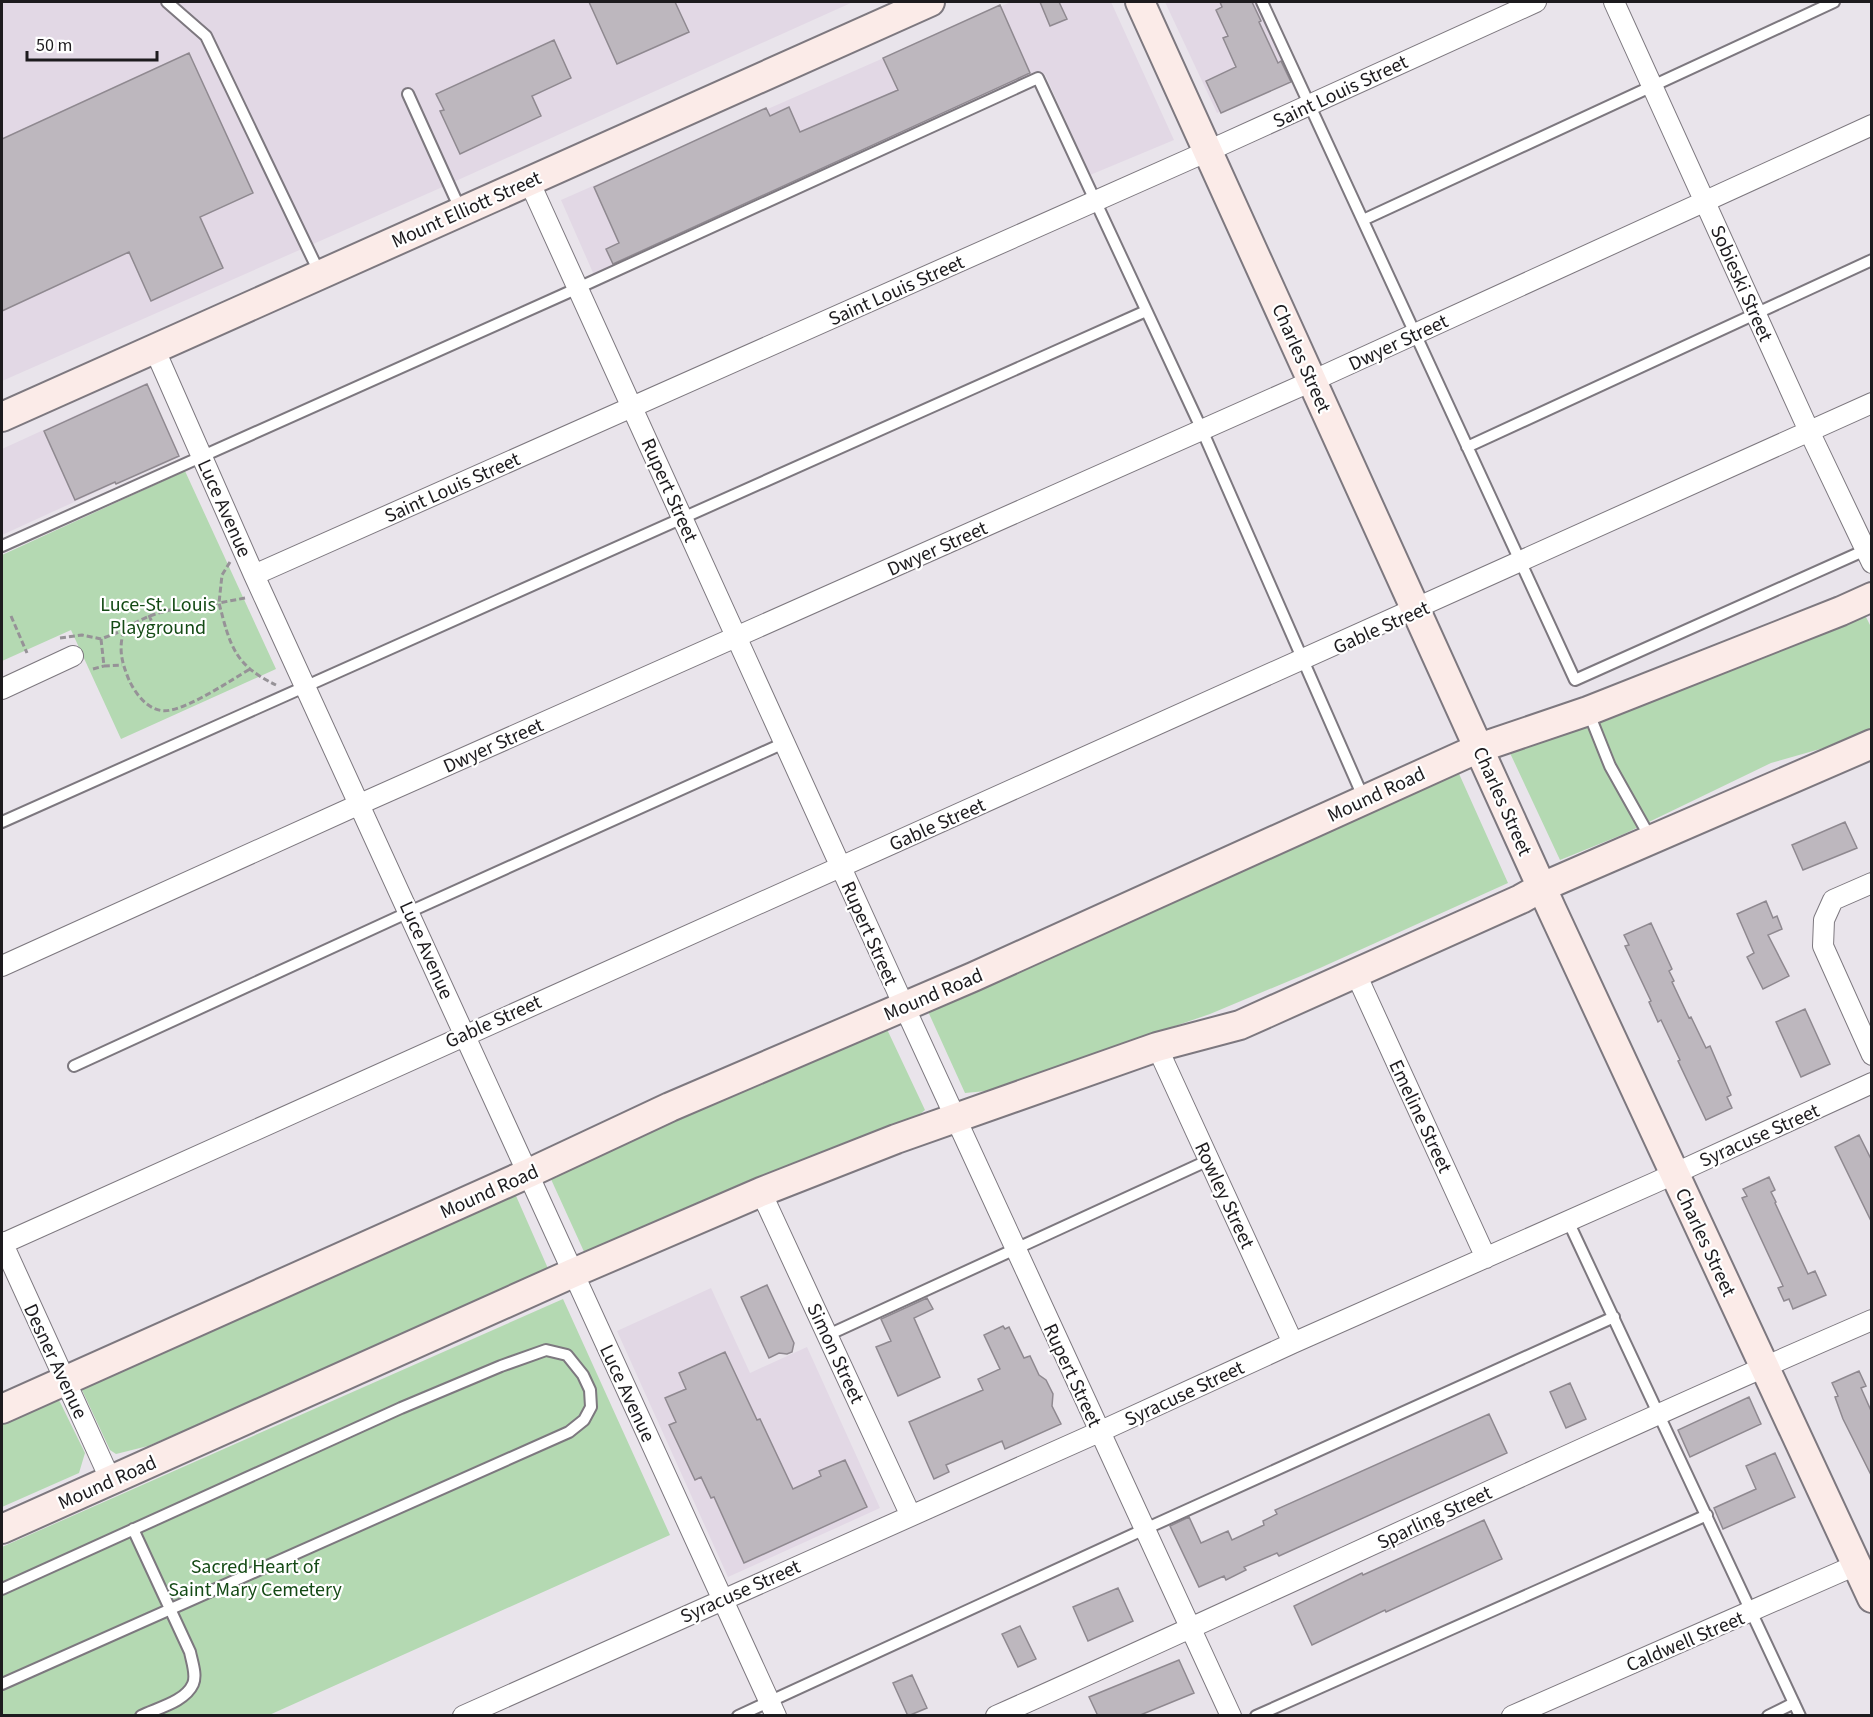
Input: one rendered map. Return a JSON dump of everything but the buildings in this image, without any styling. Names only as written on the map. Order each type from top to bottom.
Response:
[{"type":"main road","name":"Mount Elliott Street","points":[[2,417],[930,2]]},
{"type":"main road","name":"Charles Street","points":[[1140,2],[1542,887],[1872,1598]]},
{"type":"main road","name":"Mound Road","points":[[2,1409],[529,1173],[670,1107],[904,1006],[1479,748],[1588,711],[1872,597]]},
{"type":"main road","name":"Mound Road","points":[[2,1529],[573,1273],[761,1192],[896,1139],[1157,1047],[1240,1025],[1521,899],[1542,887],[1872,744]]},
{"type":"street","name":"Saint Louis Street","points":[[254,575],[1208,152],[1536,2]]},
{"type":"street","name":"Sobieski Street","points":[[1614,2],[1809,431],[1869,553]]},
{"type":"street","name":"Dwyer Street","points":[[2,966],[360,804],[1312,381],[1872,125]]},
{"type":"street","name":"Rupert Street","points":[[529,181],[955,1119],[1231,1716]]},
{"type":"street","name":"Luce Avenue","points":[[154,348],[254,575],[773,1709]]},
{"type":"street","name":"Gable Street","points":[[2,1243],[465,1034],[1417,611],[1872,403]]},
{"type":"street","points":[[2,689],[73,656]]},
{"type":"street","points":[[1872,884],[1833,900],[1824,920],[1823,946],[1872,1055]]},
{"type":"street","name":"Emeline Street","points":[[1356,974],[1486,1257]]},
{"type":"street","name":"Rowley Street","points":[[1157,1047],[1293,1342]]},
{"type":"street","name":"Syracuse Street","points":[[462,1716],[1872,1083]]},
{"type":"street","name":"Simon Street","points":[[761,1192],[910,1514]]},
{"type":"street","name":"Desner Avenue","points":[[2,1243],[111,1481]]},
{"type":"street","name":"Sparling Street","points":[[996,1716],[1659,1414],[1872,1320]]},
{"type":"street","name":"Caldwell Street","points":[[1512,1716],[1856,1565]]},
{"type":"lane","points":[[167,2],[206,36],[320,274]]},
{"type":"lane","points":[[1262,2],[1575,680],[1869,553]]},
{"type":"lane","points":[[1363,220],[1834,2]]},
{"type":"lane","points":[[2,546],[578,288],[1038,78],[1202,430],[1365,800]]},
{"type":"lane","points":[[408,94],[461,211]]},
{"type":"lane","points":[[1467,447],[1872,260]]},
{"type":"lane","points":[[2,822],[1146,311]]},
{"type":"lane","points":[[1588,711],[1610,766],[1651,839]]},
{"type":"lane","points":[[74,1066],[784,743]]},
{"type":"lane","points":[[828,1335],[1209,1160]]},
{"type":"lane","points":[[1568,1221],[1800,1716]]},
{"type":"lane","points":[[738,1716],[773,1709],[1145,1529],[1614,1317]]},
{"type":"lane","points":[[2,1589],[401,1408],[501,1366],[546,1350],[567,1355],[583,1374],[590,1390],[591,1407],[584,1420],[569,1432],[2,1684]]},
{"type":"lane","points":[[1256,1716],[1707,1515]]},
{"type":"lane","points":[[133,1529],[190,1652],[194,1671],[194,1683],[185,1695],[141,1716]]},
{"type":"lane","points":[[1767,1716],[1794,1703]]},
{"type":"path","points":[[235,560],[230,562],[222,575],[219,603],[234,650],[250,669],[281,686]]},
{"type":"path","points":[[60,638],[82,635],[101,639],[124,630],[149,615],[181,607],[242,598]]},
{"type":"path","points":[[149,615],[157,635]]},
{"type":"path","points":[[10,616],[27,653]]},
{"type":"path","points":[[124,630],[121,640],[122,665],[134,691],[141,699],[158,710],[170,711],[208,694],[250,669]]},
{"type":"path","points":[[101,639],[104,666]]},
{"type":"path","points":[[93,669],[122,665]]},
{"type":"shaded area","points":[[2,2],[853,2],[438,189],[2,381]]},
{"type":"shaded area","points":[[1011,2],[1111,2],[1174,140],[1090,175],[1045,74],[594,275],[561,200]]},
{"type":"shaded area","points":[[1165,2],[1256,2],[1292,78],[1217,113]]},
{"type":"shaded area","points":[[146,383],[179,454],[2,535],[2,449]]},
{"type":"shaded area","points":[[711,1288],[750,1373],[807,1347],[880,1508],[728,1577],[617,1331]]},
{"type":"green space","name":"Luce-St. Louis Playground","points":[[185,471],[276,669],[121,739],[71,630],[2,661],[2,555]]},
{"type":"green space","points":[[1863,611],[1871,627],[1871,729],[1858,737],[1771,763],[1624,834],[1560,860],[1510,753],[1610,715]]},
{"type":"green space","points":[[1456,767],[1508,883],[1320,968],[1210,1014],[986,1091],[965,1093],[926,1007]]},
{"type":"green space","points":[[885,1025],[925,1110],[914,1119],[586,1256],[550,1177]]},
{"type":"green space","points":[[513,1189],[550,1273],[148,1446],[116,1454],[110,1450],[82,1390],[86,1382]]},
{"type":"green space","name":"Sacred Heart of Saint Mary Cemetery","points":[[563,1299],[670,1535],[267,1716],[2,1715],[2,1547]]},
{"type":"green space","points":[[54,1395],[60,1402],[85,1453],[79,1473],[2,1507],[2,1415]]}]
